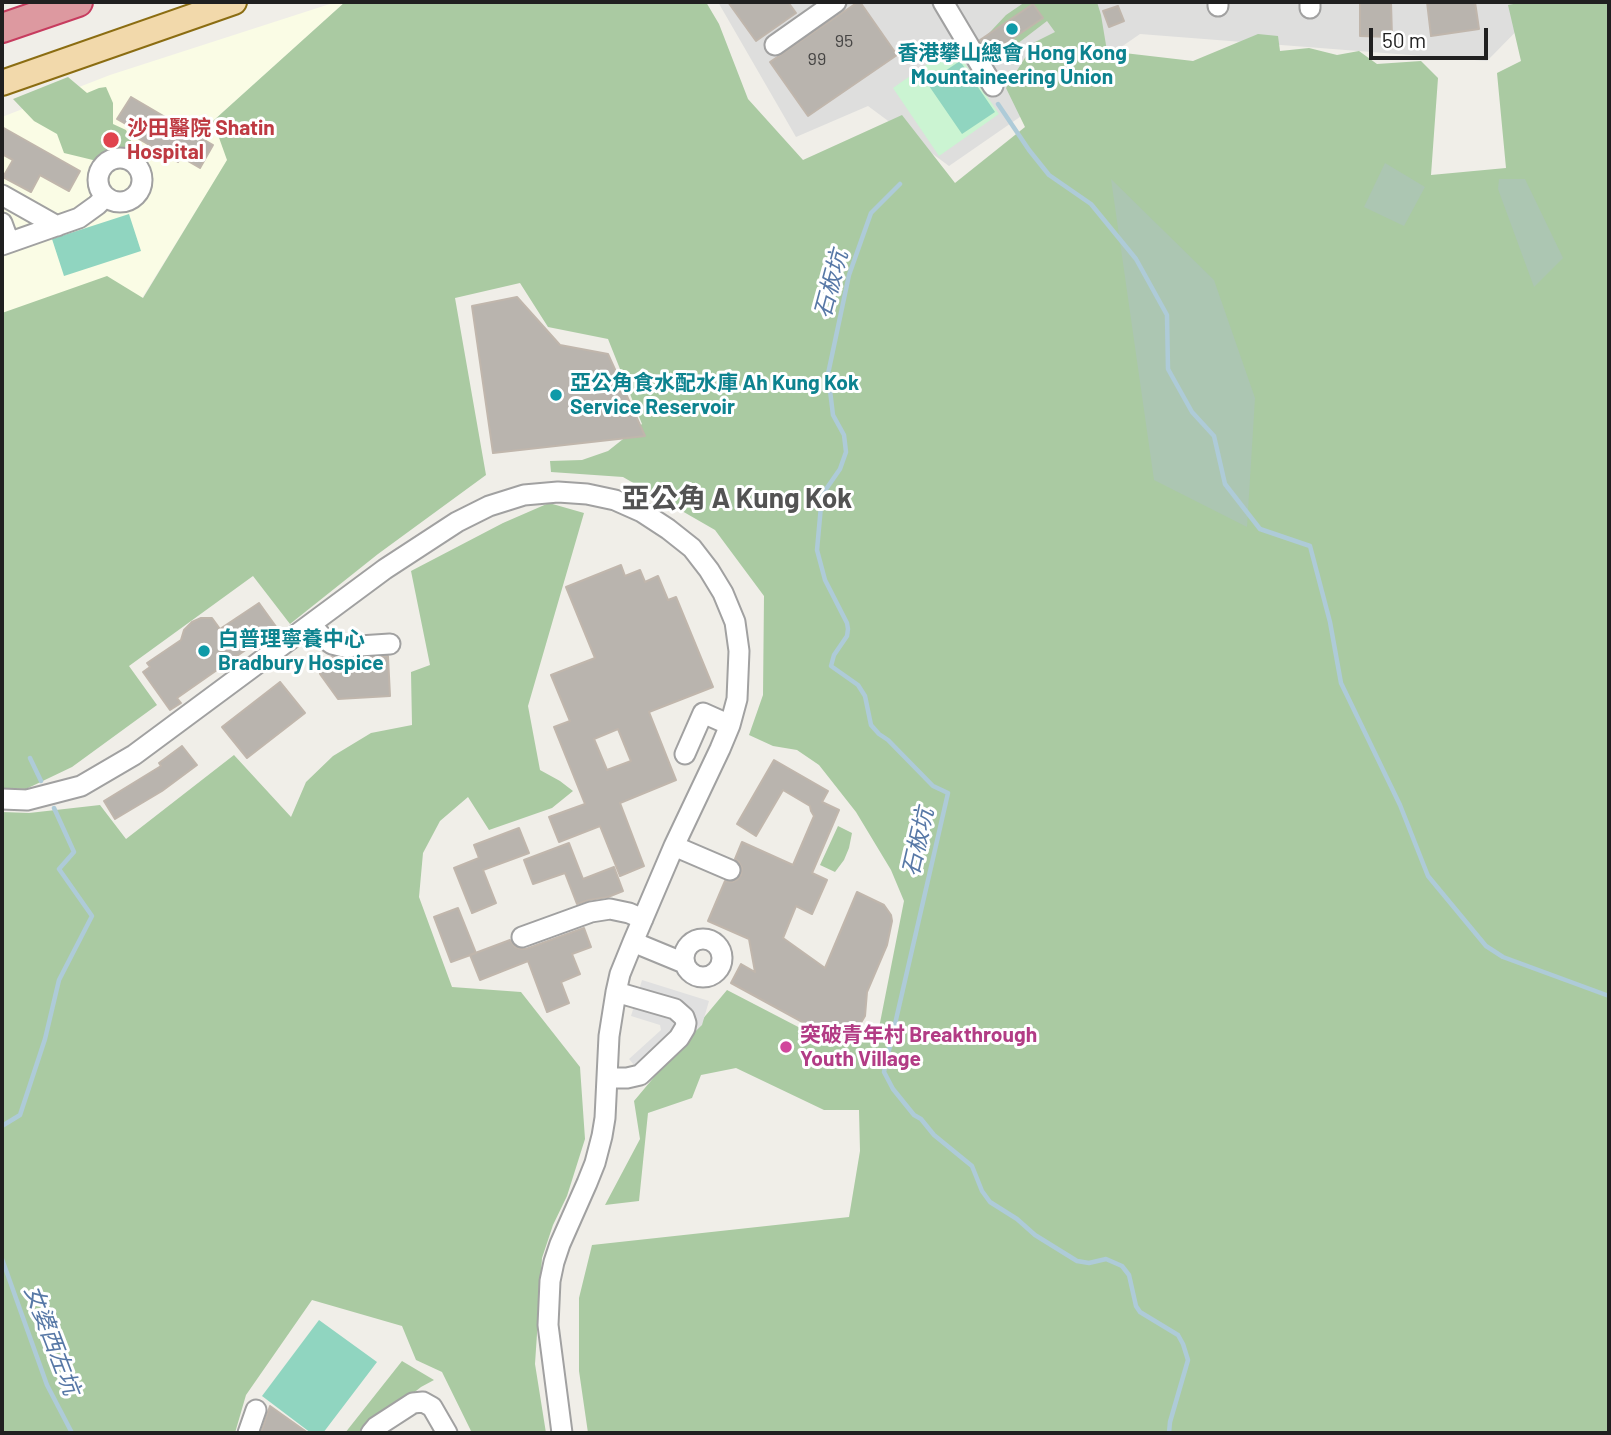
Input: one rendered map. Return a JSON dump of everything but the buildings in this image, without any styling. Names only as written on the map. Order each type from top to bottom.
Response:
[{"type":"highway","points":[[2,28],[78,2]]},
{"type":"main road","points":[[2,83],[234,2]]},
{"type":"street","points":[[943,2],[993,86]]},
{"type":"street","points":[[775,45],[833,3]]},
{"type":"street","points":[[2,195],[57,226]]},
{"type":"street","points":[[2,223],[5,244],[79,218],[105,197]]},
{"type":"street","points":[[2,799],[27,800],[81,786],[134,755],[385,569],[457,522],[489,506],[524,495],[558,492],[587,494],[615,500],[642,512],[692,548],[723,593],[734,622],[739,651],[737,699],[730,725],[674,846],[620,974],[609,1036],[605,1118],[599,1148],[560,1244],[550,1281],[549,1340],[562,1433]]},
{"type":"street","points":[[311,624],[332,644],[344,647],[390,644]]},
{"type":"street","points":[[685,754],[703,713],[730,725]]},
{"type":"street","points":[[674,846],[730,870]]},
{"type":"street","points":[[522,937],[591,912],[610,909],[643,919]]},
{"type":"street","points":[[633,942],[684,962]]},
{"type":"street","points":[[607,1078],[640,1075],[679,1038],[686,1023],[684,1017],[675,1009],[616,992]]},
{"type":"street","points":[[371,1433],[413,1403],[423,1402],[432,1407],[447,1433]]},
{"type":"street","points":[[393,1433],[413,1403]]},
{"type":"street","points":[[248,1433],[256,1410]]},
{"type":"shaded area","name":"沙田醫院 Shatin Hospital","points":[[336,2],[345,2],[213,121],[228,159],[142,298],[2,313],[2,117],[110,75]]},
{"type":"shaded area","points":[[718,2],[1545,2],[1487,61],[1140,34],[949,166],[868,106],[796,137]]},
{"type":"shaded area","points":[[1385,163],[1425,187],[1404,226],[1364,207]]},
{"type":"shaded area","points":[[1111,179],[1214,280],[1255,398],[1247,527],[1154,480]]},
{"type":"shaded area","points":[[1499,179],[1525,179],[1563,258],[1534,287],[1498,189]]},
{"type":"shaded area","points":[[642,980],[709,1001],[702,1025],[646,1079],[629,1059],[661,1030],[660,1025],[631,1016]]},
{"type":"green space","points":[[345,2],[706,2],[719,24],[748,99],[803,160],[902,115],[955,183],[1025,127],[1006,88],[1035,42],[1055,32],[1047,21],[1000,57],[977,46],[1006,15],[1025,2],[1097,2],[1107,51],[1193,61],[1258,34],[1278,36],[1280,51],[1309,48],[1337,55],[1359,51],[1377,64],[1421,61],[1438,78],[1431,175],[1506,168],[1497,73],[1521,61],[1508,5],[1524,2],[1609,2],[1609,1433],[588,1433],[579,1371],[579,1298],[592,1245],[849,1217],[860,1151],[859,1110],[824,1110],[736,1068],[701,1075],[692,1098],[648,1113],[639,1201],[605,1205],[640,1139],[634,1101],[727,990],[831,1044],[877,1038],[904,901],[891,870],[856,812],[819,765],[797,750],[773,746],[749,735],[763,695],[764,596],[715,530],[623,477],[551,472],[550,461],[582,460],[608,451],[642,424],[608,339],[548,327],[520,283],[455,298],[486,475],[378,554],[290,624],[253,576],[129,666],[157,705],[72,767],[26,789],[2,788],[2,313],[107,276],[143,298],[227,160],[213,121]]},
{"type":"green space","points":[[953,46],[999,114],[939,156],[893,88]]},
{"type":"green space","points":[[960,61],[995,112],[962,134],[927,83]]},
{"type":"green space","points":[[68,77],[87,93],[106,87],[113,103],[113,124],[126,130],[137,154],[126,168],[64,153],[57,134],[34,121],[13,99]]},
{"type":"green space","points":[[129,214],[141,251],[64,276],[52,239]]},
{"type":"green space","points":[[549,503],[584,513],[528,706],[540,770],[573,791],[552,808],[489,830],[468,797],[440,821],[423,853],[419,897],[452,987],[521,992],[580,1067],[585,1139],[567,1196],[553,1225],[542,1258],[535,1364],[546,1433],[472,1433],[442,1372],[416,1360],[402,1326],[312,1300],[246,1395],[235,1433],[2,1433],[2,812],[29,813],[100,805],[126,839],[234,755],[291,817],[306,782],[333,756],[371,733],[412,725],[411,672],[430,665],[411,571],[503,523]]},
{"type":"green space","points":[[838,826],[852,833],[844,860],[835,872],[820,865]]},
{"type":"green space","points":[[319,1320],[377,1362],[323,1433],[311,1433],[262,1396]]},
{"type":"green space","points":[[402,1361],[434,1380],[421,1387],[363,1433],[345,1433]]},
{"type":"waterway","points":[[998,104],[1049,175],[1091,204],[1136,259],[1167,315],[1168,369],[1192,412],[1214,436],[1225,484],[1260,529],[1310,546],[1330,622],[1341,683],[1400,805],[1428,876],[1486,946],[1503,957],[1609,996]]},
{"type":"waterway","name":"石板坑","points":[[900,184],[871,213],[849,275],[828,374],[833,415],[844,435],[846,452],[840,469],[822,495],[817,550],[825,580],[848,629],[831,666],[858,685],[865,696],[871,725],[879,734],[933,786],[948,793],[884,1072],[893,1089],[914,1115],[972,1166],[982,1191],[990,1202],[1077,1261],[1089,1263],[1106,1259],[1122,1266],[1129,1275],[1136,1306],[1140,1312],[1178,1335],[1188,1360],[1169,1433]]},
{"type":"waterway","points":[[30,758],[41,781]]},
{"type":"waterway","name":"女婆西左坑","points":[[2,1126],[20,1115],[45,1039],[59,980],[92,916],[59,869],[74,852],[54,808]]},
{"type":"waterway","name":"女婆西左坑","points":[[2,1259],[47,1385],[72,1433]]},
{"type":"place","name":"香港攀山總會 Hong Kong Mountaineering Union","points":[[1012,29]]},
{"type":"place","name":"沙田醫院 Shatin Hospital","points":[[111,140]]},
{"type":"place","name":"亞公角食水配水庫 Ah Kung Kok Service Reservoir","points":[[556,395]]},
{"type":"place","name":"白普理寧養中心 Bradbury Hospice","points":[[204,651]]},
{"type":"place","name":"突破青年村 Breakthrough Youth Village","points":[[786,1047]]},
{"type":"district","name":"亞公角 A Kung Kok","points":[[737,499]]}]
